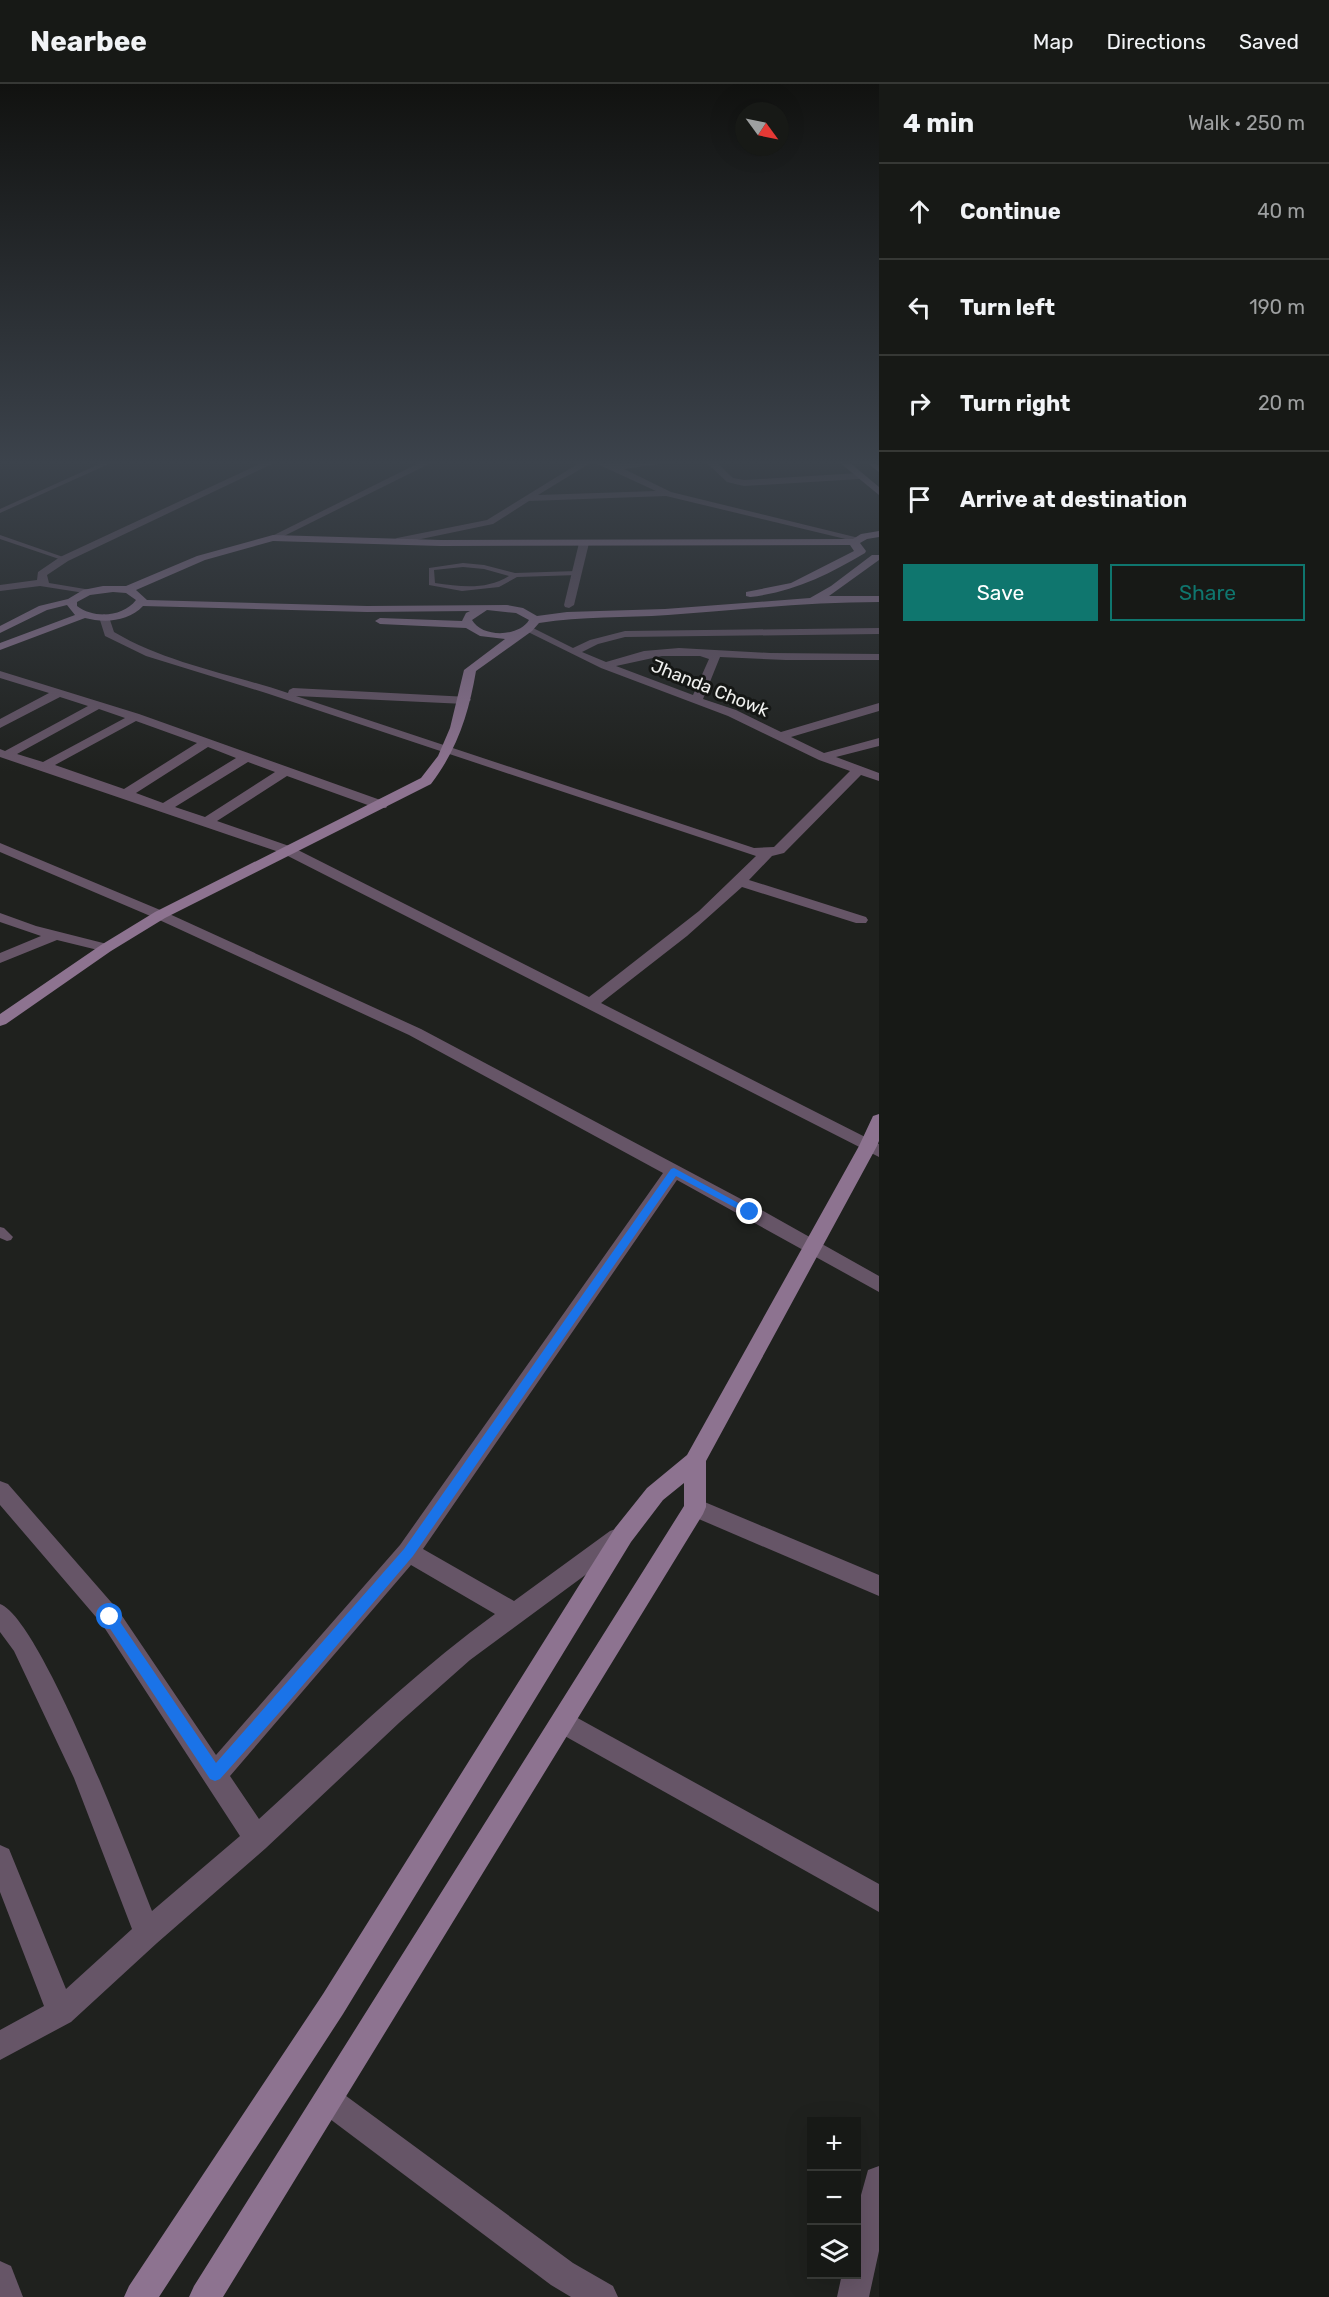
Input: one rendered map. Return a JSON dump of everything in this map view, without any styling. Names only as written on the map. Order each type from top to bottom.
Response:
[{"type":"street","points":[[42,583],[42,574],[55,565]]},
{"type":"street","points":[[126,590],[184,565]]},
{"type":"street","points":[[569,605],[579,565]]},
{"type":"street","points":[[744,594],[780,591],[805,583],[829,565]]},
{"type":"street","points":[[819,598],[865,565]]},
{"type":"street","points":[[0,588],[42,583],[53,588],[87,592],[103,589],[126,590],[139,595],[142,600],[130,612]]},
{"type":"street","points":[[0,630],[44,608],[72,601],[87,592]]},
{"type":"street","points":[[0,647],[84,615],[104,617],[130,612],[474,637],[497,635],[528,628],[567,615],[688,610],[803,602],[819,598],[879,599]]},
{"type":"street","points":[[72,601],[72,607],[84,615]]},
{"type":"street","points":[[140,603],[386,610],[518,609],[627,602]]},
{"type":"street","points":[[0,1021],[106,948],[160,915],[426,781],[448,751],[465,700],[474,637],[467,620],[470,615],[483,609]]},
{"type":"street","points":[[518,609],[527,612],[528,628]]},
{"type":"street","points":[[104,617],[109,633],[124,643],[150,654],[270,691],[741,848],[767,853],[784,846],[858,770]]},
{"type":"street","points":[[470,670],[528,628]]},
{"type":"street","name":"Jhanda Chowk","points":[[528,628],[605,666],[696,699],[823,757],[879,777]]},
{"type":"street","points":[[573,652],[602,639],[625,634],[879,631]]},
{"type":"street","points":[[696,699],[715,658],[701,652]]},
{"type":"street","points":[[605,666],[644,653],[701,652],[754,656],[879,657]]},
{"type":"street","points":[[0,674],[135,717],[381,805]]},
{"type":"street","points":[[270,691],[465,700]]},
{"type":"street","points":[[0,724],[61,692]]},
{"type":"street","points":[[3,754],[98,705]]},
{"type":"street","points":[[781,736],[879,707]]},
{"type":"street","points":[[45,766],[135,717]]},
{"type":"street","points":[[126,794],[206,743]]},
{"type":"street","points":[[823,757],[873,744],[879,751]]},
{"type":"street","points":[[3,754],[166,807],[286,850],[873,1148]]},
{"type":"street","points":[[166,807],[246,757]]},
{"type":"street","points":[[207,822],[285,771]]},
{"type":"street","points":[[0,847],[160,915],[415,1032],[674,1171],[879,1285]]},
{"type":"street","points":[[590,1004],[667,946],[739,882],[767,853]]},
{"type":"street","points":[[739,882],[861,920]]},
{"type":"street","points":[[0,917],[106,948]]},
{"type":"street","points":[[0,958],[56,935]]},
{"type":"street","points":[[140,2297],[333,2004],[623,1535],[655,1494],[695,1461],[810,1247],[873,1148],[879,1120]]},
{"type":"street","points":[[215,1774],[281,1701],[408,1552],[674,1171]]},
{"type":"street","points":[[205,2297],[695,1507],[695,1461]]},
{"type":"street","points":[[0,1490],[110,1617],[257,1839]]},
{"type":"street","points":[[695,1507],[879,1586]]},
{"type":"street","points":[[0,2046],[61,2012],[147,1933],[257,1839],[462,1652],[623,1535]]},
{"type":"street","points":[[408,1552],[516,1614]]},
{"type":"street","points":[[0,1614],[22,1643],[85,1773],[147,1933]]},
{"type":"street","points":[[563,1722],[879,1899]]},
{"type":"street","points":[[0,1858],[61,2012]]},
{"type":"street","points":[[328,2100],[562,2274],[602,2297]]},
{"type":"street","points":[[853,2297],[879,2181]]},
{"type":"street","points":[[0,2277],[7,2297]]},
{"type":"lane","points":[[447,565],[431,569],[432,585],[462,589],[497,586],[515,575]]},
{"type":"lane","points":[[468,565],[488,567],[515,575],[577,573]]},
{"type":"route","points":[[110,1617],[215,1774],[281,1701],[408,1552],[674,1171],[750,1212]]}]
